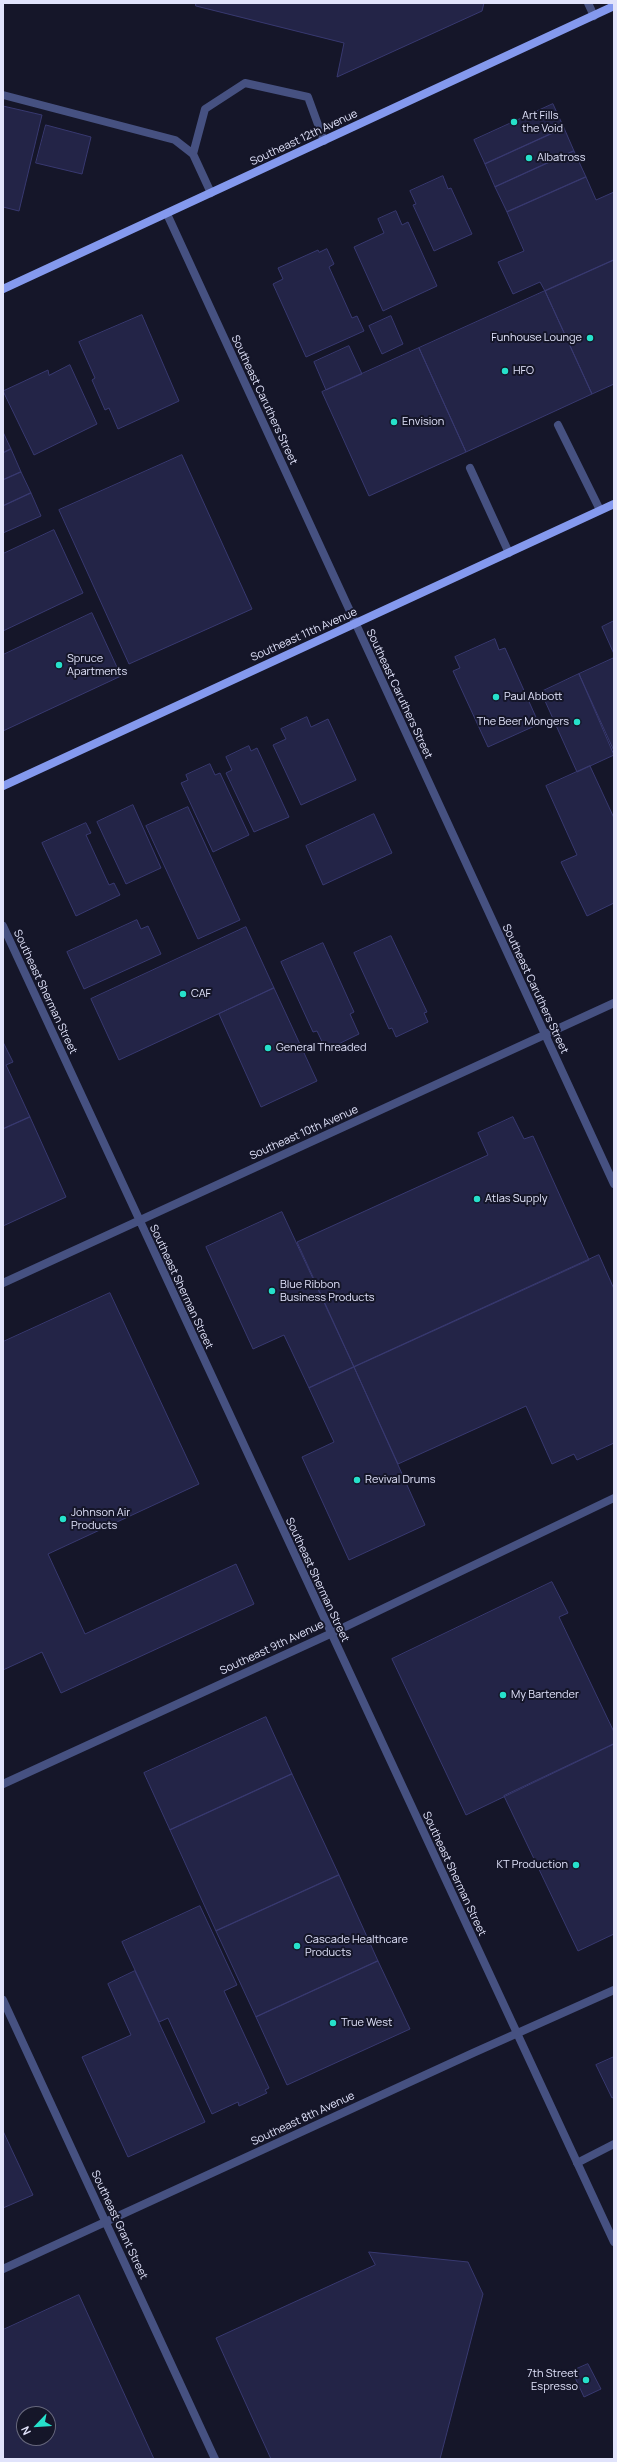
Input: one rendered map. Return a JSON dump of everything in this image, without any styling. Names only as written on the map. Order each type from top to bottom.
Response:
[{"type":"main road","name":"Southeast 12th Avenue","points":[[3,289],[614,6]]},
{"type":"main road","name":"Southeast 11th Avenue","points":[[3,786],[614,504]]},
{"type":"street","points":[[588,3],[594,16]]},
{"type":"street","points":[[193,154],[205,109],[245,83],[308,97],[324,141]]},
{"type":"street","points":[[3,95],[175,140],[193,154],[211,193]]},
{"type":"street","name":"Southeast Caruthers Street","points":[[167,214],[614,1184]]},
{"type":"street","points":[[558,425],[600,510]]},
{"type":"street","points":[[470,468],[509,553]]},
{"type":"street","name":"Southeast Sherman Street","points":[[3,926],[330,1634],[614,2242]]},
{"type":"street","name":"Southeast 10th Avenue","points":[[3,1283],[614,1003]]},
{"type":"street","name":"Southeast 9th Avenue","points":[[3,1784],[330,1634],[614,1498]]},
{"type":"street","name":"Southeast 8th Avenue","points":[[3,2269],[516,2033],[614,1990]]},
{"type":"street","name":"Southeast Grant Street","points":[[3,2000],[215,2459]]},
{"type":"street","points":[[576,2163],[614,2144]]},
{"type":"building","points":[[196,3],[484,3],[482,11],[337,77],[344,43],[196,6]]},
{"type":"building","points":[[553,104],[564,128],[485,164],[474,140]]},
{"type":"building","points":[[3,106],[42,115],[19,211],[3,207]]},
{"type":"building","points":[[46,125],[91,137],[82,174],[36,163]]},
{"type":"building","name":"Albatross","points":[[564,128],[574,151],[495,187],[485,164]]},
{"type":"building","points":[[574,151],[586,177],[507,212],[495,187]]},
{"type":"building","points":[[443,176],[448,189],[451,188],[472,234],[434,251],[413,205],[416,204],[410,191]]},
{"type":"building","points":[[586,177],[596,200],[614,192],[614,260],[545,291],[540,282],[513,294],[498,262],[524,251],[507,212]]},
{"type":"building","points":[[396,211],[402,225],[408,222],[437,286],[383,311],[354,247],[384,233],[378,219]]},
{"type":"building","points":[[327,249],[334,264],[329,267],[352,318],[357,316],[364,331],[306,357],[273,284],[283,279],[278,268],[318,250],[319,252]]},
{"type":"building","name":"Funhouse Lounge","points":[[614,260],[614,384],[592,394],[545,291]]},
{"type":"building","name":"HFO","points":[[545,291],[592,394],[466,452],[419,348]]},
{"type":"building","points":[[142,315],[179,401],[118,429],[109,408],[105,410],[92,380],[95,378],[79,342]]},
{"type":"building","points":[[391,316],[403,344],[382,354],[369,326]]},
{"type":"building","points":[[349,346],[362,374],[326,390],[314,362]]},
{"type":"building","name":"Envision","points":[[419,348],[466,452],[369,496],[322,392]]},
{"type":"building","points":[[70,365],[97,424],[34,455],[3,391],[48,370],[49,375]]},
{"type":"building","points":[[3,432],[11,449],[3,453]]},
{"type":"building","points":[[11,449],[21,472],[3,480],[3,453]]},
{"type":"building","points":[[182,455],[252,609],[129,664],[59,510]]},
{"type":"building","points":[[21,472],[31,493],[3,506],[3,480]]},
{"type":"building","points":[[31,493],[41,516],[3,533],[3,506]]},
{"type":"building","points":[[54,530],[83,593],[3,631],[3,554]]},
{"type":"building","name":"Spruce Apartments","points":[[92,613],[121,676],[3,731],[3,655]]},
{"type":"building","points":[[614,621],[614,654],[602,627]]},
{"type":"building","name":"Paul Abbott","points":[[495,639],[499,650],[505,648],[539,724],[488,747],[453,671],[460,668],[455,657]]},
{"type":"building","points":[[614,658],[614,751],[579,674]]},
{"type":"building","name":"The Beer Mongers","points":[[579,674],[614,755],[577,772],[541,692]]},
{"type":"building","points":[[307,717],[311,727],[328,719],[356,780],[301,805],[273,745],[286,739],[281,729]]},
{"type":"building","points":[[249,746],[251,751],[257,748],[289,817],[254,832],[226,773],[232,770],[226,757]]},
{"type":"building","points":[[210,764],[215,775],[220,773],[249,835],[213,852],[181,783],[188,780],[186,775]]},
{"type":"building","points":[[590,766],[614,818],[614,903],[587,916],[561,862],[577,855],[546,786]]},
{"type":"building","points":[[133,805],[161,868],[126,884],[97,822]]},
{"type":"building","points":[[188,807],[240,920],[198,939],[146,826]]},
{"type":"building","points":[[374,814],[392,853],[323,885],[306,846]]},
{"type":"building","points":[[86,823],[91,833],[86,835],[109,885],[114,883],[120,895],[76,916],[42,843]]},
{"type":"building","points":[[137,920],[141,929],[148,926],[161,954],[84,989],[67,952]]},
{"type":"building","name":"CAF","points":[[246,927],[274,988],[119,1060],[91,999]]},
{"type":"building","points":[[391,936],[427,1012],[424,1013],[428,1022],[396,1037],[392,1028],[389,1029],[354,953]]},
{"type":"building","points":[[323,943],[354,1012],[350,1014],[359,1034],[326,1050],[317,1031],[313,1032],[281,962]]},
{"type":"building","name":"General Threaded","points":[[274,988],[317,1081],[261,1107],[219,1014]]},
{"type":"building","points":[[3,1042],[13,1062],[6,1065],[30,1117],[3,1129]]},
{"type":"building","points":[[30,1117],[66,1197],[3,1226],[3,1129]]},
{"type":"building","name":"Atlas Supply","points":[[513,1117],[524,1139],[533,1136],[589,1260],[354,1367],[297,1242],[488,1155],[478,1133]]},
{"type":"building","name":"Blue Ribbon Business Products","points":[[282,1212],[354,1367],[309,1388],[284,1335],[253,1349],[206,1247]]},
{"type":"building","points":[[599,1255],[614,1289],[614,1443],[577,1460],[574,1454],[552,1464],[526,1406],[398,1464],[354,1367]]},
{"type":"building","name":"Johnson Air Products","points":[[110,1293],[199,1484],[48,1554],[85,1634],[236,1564],[254,1604],[61,1693],[42,1652],[3,1670],[3,1342]]},
{"type":"building","points":[[354,1367],[425,1525],[349,1560],[302,1457],[334,1442],[309,1388]]},
{"type":"building","name":"My Bartender","points":[[552,1582],[568,1613],[559,1617],[614,1732],[614,1744],[466,1815],[392,1659]]},
{"type":"building","points":[[266,1717],[292,1774],[170,1830],[144,1773]]},
{"type":"building","name":"KT Production","points":[[614,1744],[614,1934],[578,1951],[504,1796]]},
{"type":"building","points":[[292,1774],[339,1875],[216,1931],[170,1830]]},
{"type":"building","name":"Cascade Healthcare Products","points":[[339,1875],[378,1961],[256,2017],[216,1931]]},
{"type":"building","points":[[200,1906],[237,1985],[224,1991],[269,2088],[265,2090],[267,2093],[239,2106],[238,2102],[212,2114],[168,2018],[159,2022],[122,1942]]},
{"type":"building","name":"True West","points":[[378,1961],[410,2029],[287,2085],[256,2017]]},
{"type":"building","points":[[135,1971],[205,2122],[128,2157],[82,2057],[131,2035],[108,1984]]},
{"type":"building","points":[[614,2057],[614,2097],[612,2098],[596,2065]]},
{"type":"building","points":[[3,2131],[33,2195],[3,2208]]},
{"type":"building","points":[[369,2252],[468,2262],[483,2294],[440,2459],[271,2459],[216,2338],[375,2265]]},
{"type":"building","points":[[79,2295],[154,2459],[3,2459],[3,2330]]},
{"type":"building","name":"7th Street Espresso","points":[[588,2364],[601,2389],[584,2397],[572,2371]]},
{"type":"place","name":"Art Fills the Void","points":[[514,122]]},
{"type":"place","name":"Albatross","points":[[529,158]]},
{"type":"place","name":"Funhouse Lounge","points":[[590,338]]},
{"type":"place","name":"HFO","points":[[505,371]]},
{"type":"place","name":"Envision","points":[[394,422]]},
{"type":"place","name":"Spruce Apartments","points":[[59,665]]},
{"type":"place","name":"Paul Abbott","points":[[496,697]]},
{"type":"place","name":"The Beer Mongers","points":[[577,722]]},
{"type":"place","name":"CAF","points":[[183,994]]},
{"type":"place","name":"General Threaded","points":[[268,1048]]},
{"type":"place","name":"Atlas Supply","points":[[477,1199]]},
{"type":"place","name":"Blue Ribbon Business Products","points":[[272,1291]]},
{"type":"place","name":"Revival Drums","points":[[357,1480]]},
{"type":"place","name":"Johnson Air Products","points":[[63,1519]]},
{"type":"place","name":"My Bartender","points":[[503,1695]]},
{"type":"place","name":"KT Production","points":[[576,1865]]},
{"type":"place","name":"Cascade Healthcare Products","points":[[297,1946]]},
{"type":"place","name":"True West","points":[[333,2023]]},
{"type":"place","name":"7th Street Espresso","points":[[586,2380]]}]
